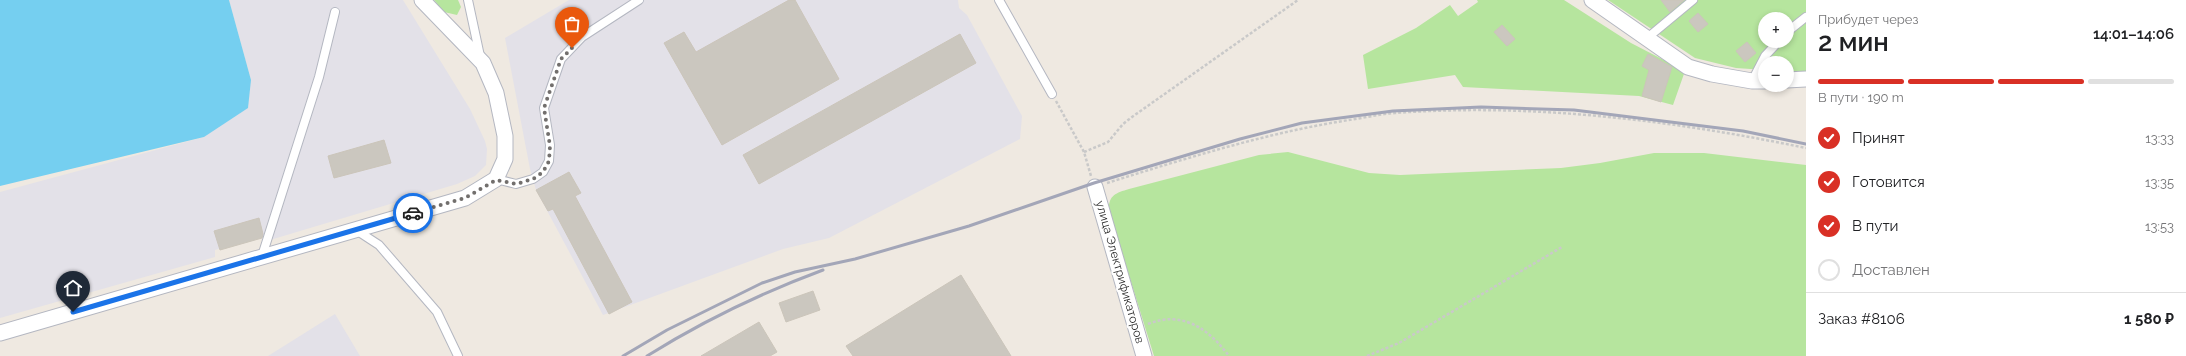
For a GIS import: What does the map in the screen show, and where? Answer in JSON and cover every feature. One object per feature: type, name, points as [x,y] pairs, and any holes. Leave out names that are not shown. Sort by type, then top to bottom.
[{"type":"street","points":[[0,333],[465,198],[496,180],[505,159],[505,136],[496,94],[482,63],[422,0]]},
{"type":"street","points":[[1592,0],[1688,67],[1712,74],[1758,81]]},
{"type":"street","points":[[1794,80],[1806,80]]},
{"type":"street","name":"улица Электрификаторов","points":[[1095,187],[1144,356]]},
{"type":"lane","points":[[468,0],[482,63]]},
{"type":"lane","points":[[496,180],[516,184],[533,179],[543,172],[549,161],[550,146],[544,108],[561,59],[582,37],[639,0]]},
{"type":"lane","points":[[999,0],[1052,94]]},
{"type":"lane","points":[[1646,39],[1693,0]]},
{"type":"lane","points":[[262,256],[319,77],[336,12]]},
{"type":"lane","points":[[1794,26],[1806,17]]},
{"type":"lane","points":[[1765,56],[1772,48]]},
{"type":"lane","points":[[355,229],[379,245],[436,312],[458,356]]},
{"type":"path","points":[[1084,152],[1108,142],[1123,124],[1132,117],[1298,0]]},
{"type":"path","points":[[1052,94],[1084,152],[1090,173]]},
{"type":"path","points":[[1095,187],[1241,142],[1304,127],[1393,113],[1483,110],[1576,114],[1744,135],[1806,148]]},
{"type":"path","points":[[1367,356],[1399,343],[1562,247]]},
{"type":"path","points":[[1136,328],[1160,319],[1181,319],[1203,329],[1220,343],[1229,356]]},
{"type":"shaded area","points":[[229,0],[403,0],[470,109],[485,141],[487,149],[486,165],[475,176],[457,184],[270,240],[267,235],[215,250],[215,257],[0,318],[0,192],[204,137],[251,80]]},
{"type":"shaded area","points":[[569,0],[958,0],[959,8],[967,15],[1022,116],[1020,139],[829,238],[783,249],[603,315],[536,190],[530,169],[505,38]]},
{"type":"shaded area","points":[[335,314],[360,356],[268,356]]},
{"type":"green space","points":[[434,0],[458,0],[461,7],[457,15],[444,12]]},
{"type":"green space","points":[[1477,0],[1564,0],[1631,43],[1685,71],[1673,105],[1639,96],[1463,87],[1455,75],[1368,89],[1363,55],[1416,28],[1450,5],[1458,16],[1478,2]]},
{"type":"green space","points":[[1608,0],[1806,0],[1806,74],[1794,73],[1794,56],[1758,56],[1758,70],[1736,68],[1695,58]]},
{"type":"green space","points":[[1288,152],[1369,173],[1400,175],[1561,168],[1600,163],[1654,153],[1704,153],[1806,165],[1806,356],[1154,356],[1109,211],[1111,199],[1116,194],[1129,189],[1259,155]]},
{"type":"water","points":[[0,0],[229,0],[251,80],[248,108],[204,137],[0,186]]},
{"type":"building","points":[[789,0],[795,0],[839,79],[722,145],[664,43],[684,32],[696,52]]},
{"type":"building","points":[[1661,0],[1684,0],[1670,12]]},
{"type":"building","points":[[1698,13],[1708,24],[1698,32],[1689,21]]},
{"type":"building","points":[[1502,25],[1515,39],[1507,46],[1494,32]]},
{"type":"building","points":[[960,34],[976,63],[759,184],[743,155]]},
{"type":"building","points":[[1747,42],[1756,53],[1745,62],[1736,51]]},
{"type":"building","points":[[1648,54],[1672,67],[1661,102],[1642,96],[1649,70],[1642,66]]},
{"type":"building","points":[[384,140],[391,163],[334,178],[328,156]]},
{"type":"building","points":[[569,172],[581,193],[575,196],[632,302],[609,314],[553,209],[548,211],[536,190]]},
{"type":"building","points":[[259,218],[263,234],[262,238],[220,250],[214,231]]},
{"type":"building","points":[[961,275],[1011,356],[853,356],[846,346]]},
{"type":"building","points":[[813,291],[820,310],[786,322],[779,303]]},
{"type":"building","points":[[759,322],[777,352],[770,356],[701,356]]},
{"type":"railway","points":[[623,356],[667,330],[762,283],[795,272],[855,259],[969,226],[1094,183],[1240,139],[1302,123],[1393,111],[1481,107],[1574,110],[1743,131],[1806,144]]},
{"type":"railway","points":[[647,356],[689,331],[733,308],[777,288],[823,270]]},
{"type":"way so far","points":[[413,213],[465,198],[496,180],[516,184],[533,179],[543,172],[549,161],[550,146],[544,108],[561,59],[572,48]]},
{"type":"route","points":[[73,312],[413,213]]}]
